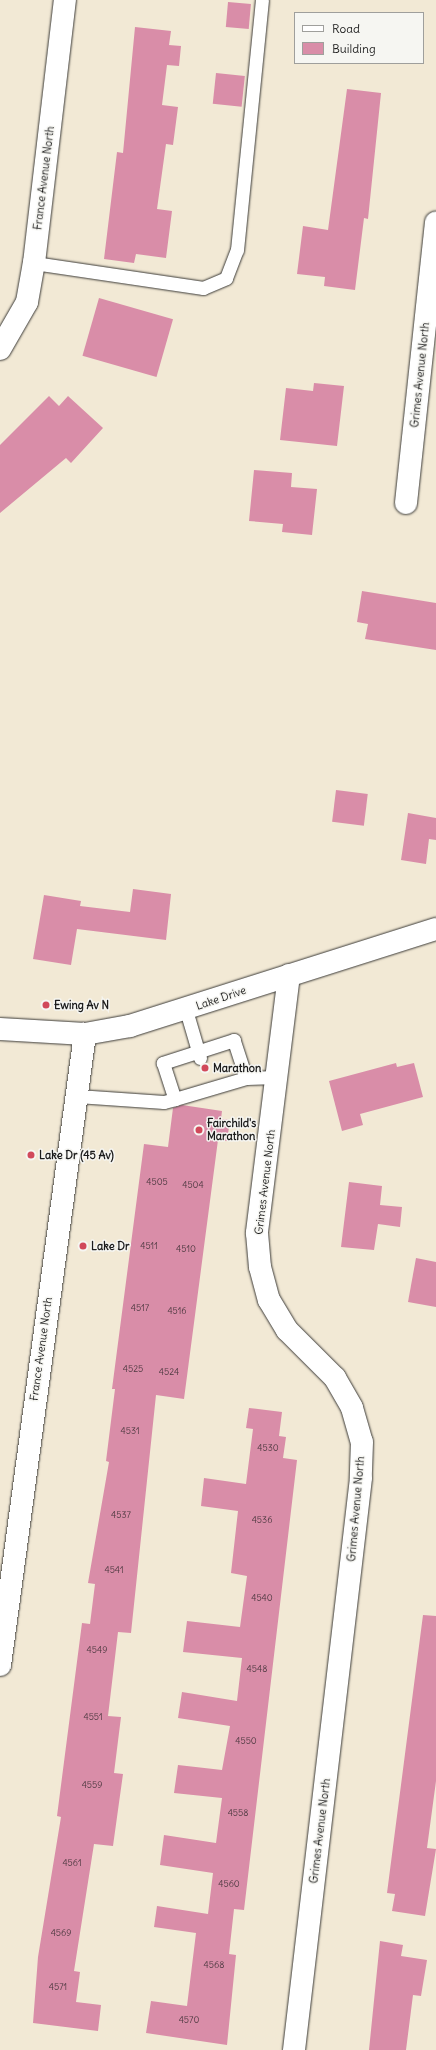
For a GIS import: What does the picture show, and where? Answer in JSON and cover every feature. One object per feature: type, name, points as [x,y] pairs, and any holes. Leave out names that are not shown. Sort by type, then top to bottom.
[{"type":"street","name":"France Avenue North","points":[[0,349],[27,302],[34,263],[65,0]]},
{"type":"street","name":"Grimes Avenue North","points":[[406,503],[436,223]]},
{"type":"street","name":"Lake Drive","points":[[0,1029],[85,1034],[186,1010],[436,928]]},
{"type":"street","name":"Grimes Avenue North","points":[[289,975],[257,1233],[260,1267],[269,1300],[287,1330],[335,1378],[352,1408],[362,1442],[361,1478],[294,2050]]},
{"type":"street","name":"France Avenue North","points":[[0,1665],[85,1034]]},
{"type":"lane","points":[[34,263],[203,288],[226,278],[237,250],[262,0]]},
{"type":"lane","points":[[186,1010],[199,1055]]},
{"type":"lane","points":[[175,1100],[164,1063],[199,1055],[234,1040],[246,1078]]},
{"type":"lane","points":[[77,1096],[164,1102],[175,1100],[208,1087],[246,1078],[277,1077]]},
{"type":"building","points":[[228,2],[251,4],[249,29],[226,27]]},
{"type":"building","points":[[135,27],[171,31],[169,45],[181,46],[179,66],[167,65],[162,105],[178,107],[173,145],[166,144],[157,209],[172,211],[166,258],[136,254],[134,263],[104,259],[117,152],[123,153]]},
{"type":"building","points":[[216,73],[245,76],[242,107],[213,104]]},
{"type":"building","points":[[347,89],[381,93],[368,219],[364,218],[355,290],[324,286],[325,277],[297,274],[303,226],[328,230]]},
{"type":"building","points":[[99,298],[173,319],[156,377],[82,356]]},
{"type":"building","points":[[314,383],[344,386],[337,446],[280,440],[286,388],[313,391]]},
{"type":"building","points":[[49,396],[59,406],[68,396],[103,428],[71,463],[66,458],[0,513],[0,445]]},
{"type":"building","points":[[254,470],[292,473],[291,487],[317,489],[312,535],[282,532],[283,524],[249,521]]},
{"type":"building","points":[[362,591],[436,603],[436,650],[365,639],[368,624],[357,622]]},
{"type":"building","points":[[336,790],[368,794],[364,826],[332,822]]},
{"type":"building","points":[[408,813],[436,818],[436,840],[429,839],[426,864],[401,860]]},
{"type":"building","points":[[133,889],[171,894],[166,940],[77,929],[71,965],[33,959],[44,895],[81,901],[80,906],[130,912]]},
{"type":"building","points":[[396,1063],[397,1067],[414,1063],[423,1097],[360,1114],[363,1125],[342,1131],[329,1081]]},
{"type":"building","points":[[182,1105],[222,1111],[221,1119],[230,1120],[227,1141],[218,1140],[184,1399],[156,1395],[131,1633],[118,1632],[108,1716],[121,1717],[114,1773],[123,1774],[113,1846],[94,1844],[74,1971],[80,1972],[76,2002],[101,2005],[98,2031],[33,2023],[38,1957],[61,1817],[57,1816],[82,1623],[90,1624],[95,1584],[88,1583],[109,1462],[106,1461],[115,1389],[112,1389],[144,1144],[168,1147],[173,1108]]},
{"type":"building","points":[[349,1182],[382,1186],[380,1205],[402,1207],[400,1227],[378,1224],[374,1250],[341,1247]]},
{"type":"building","points":[[416,1258],[436,1262],[436,1307],[408,1302]]},
{"type":"building","points":[[249,1408],[282,1412],[279,1436],[286,1437],[283,1458],[297,1460],[244,1910],[234,1909],[229,1954],[236,1955],[227,2045],[146,2033],[151,2001],[187,2006],[196,1933],[154,1927],[157,1906],[208,1914],[213,1873],[160,1865],[164,1835],[216,1843],[222,1798],[174,1793],[178,1765],[222,1770],[230,1726],[178,1718],[182,1692],[237,1701],[242,1658],[183,1652],[187,1621],[240,1627],[247,1576],[231,1573],[238,1511],[201,1506],[204,1478],[246,1484],[253,1429],[246,1428]]},
{"type":"building","points":[[423,1615],[436,1616],[436,1781],[427,1848],[436,1849],[425,1916],[392,1911],[395,1894],[387,1893]]},
{"type":"building","points":[[380,1941],[403,1945],[401,1956],[427,1960],[421,1996],[413,1995],[406,2050],[369,2050]]},
{"type":"place","name":"Ewing Av N","points":[[46,1005]]},
{"type":"place","name":"Marathon","points":[[205,1068]]},
{"type":"place","name":"Fairchild's Marathon","points":[[199,1130]]},
{"type":"place","name":"Lake Dr (45 Av)","points":[[31,1155]]},
{"type":"place","name":"Lake Dr","points":[[83,1246]]}]
